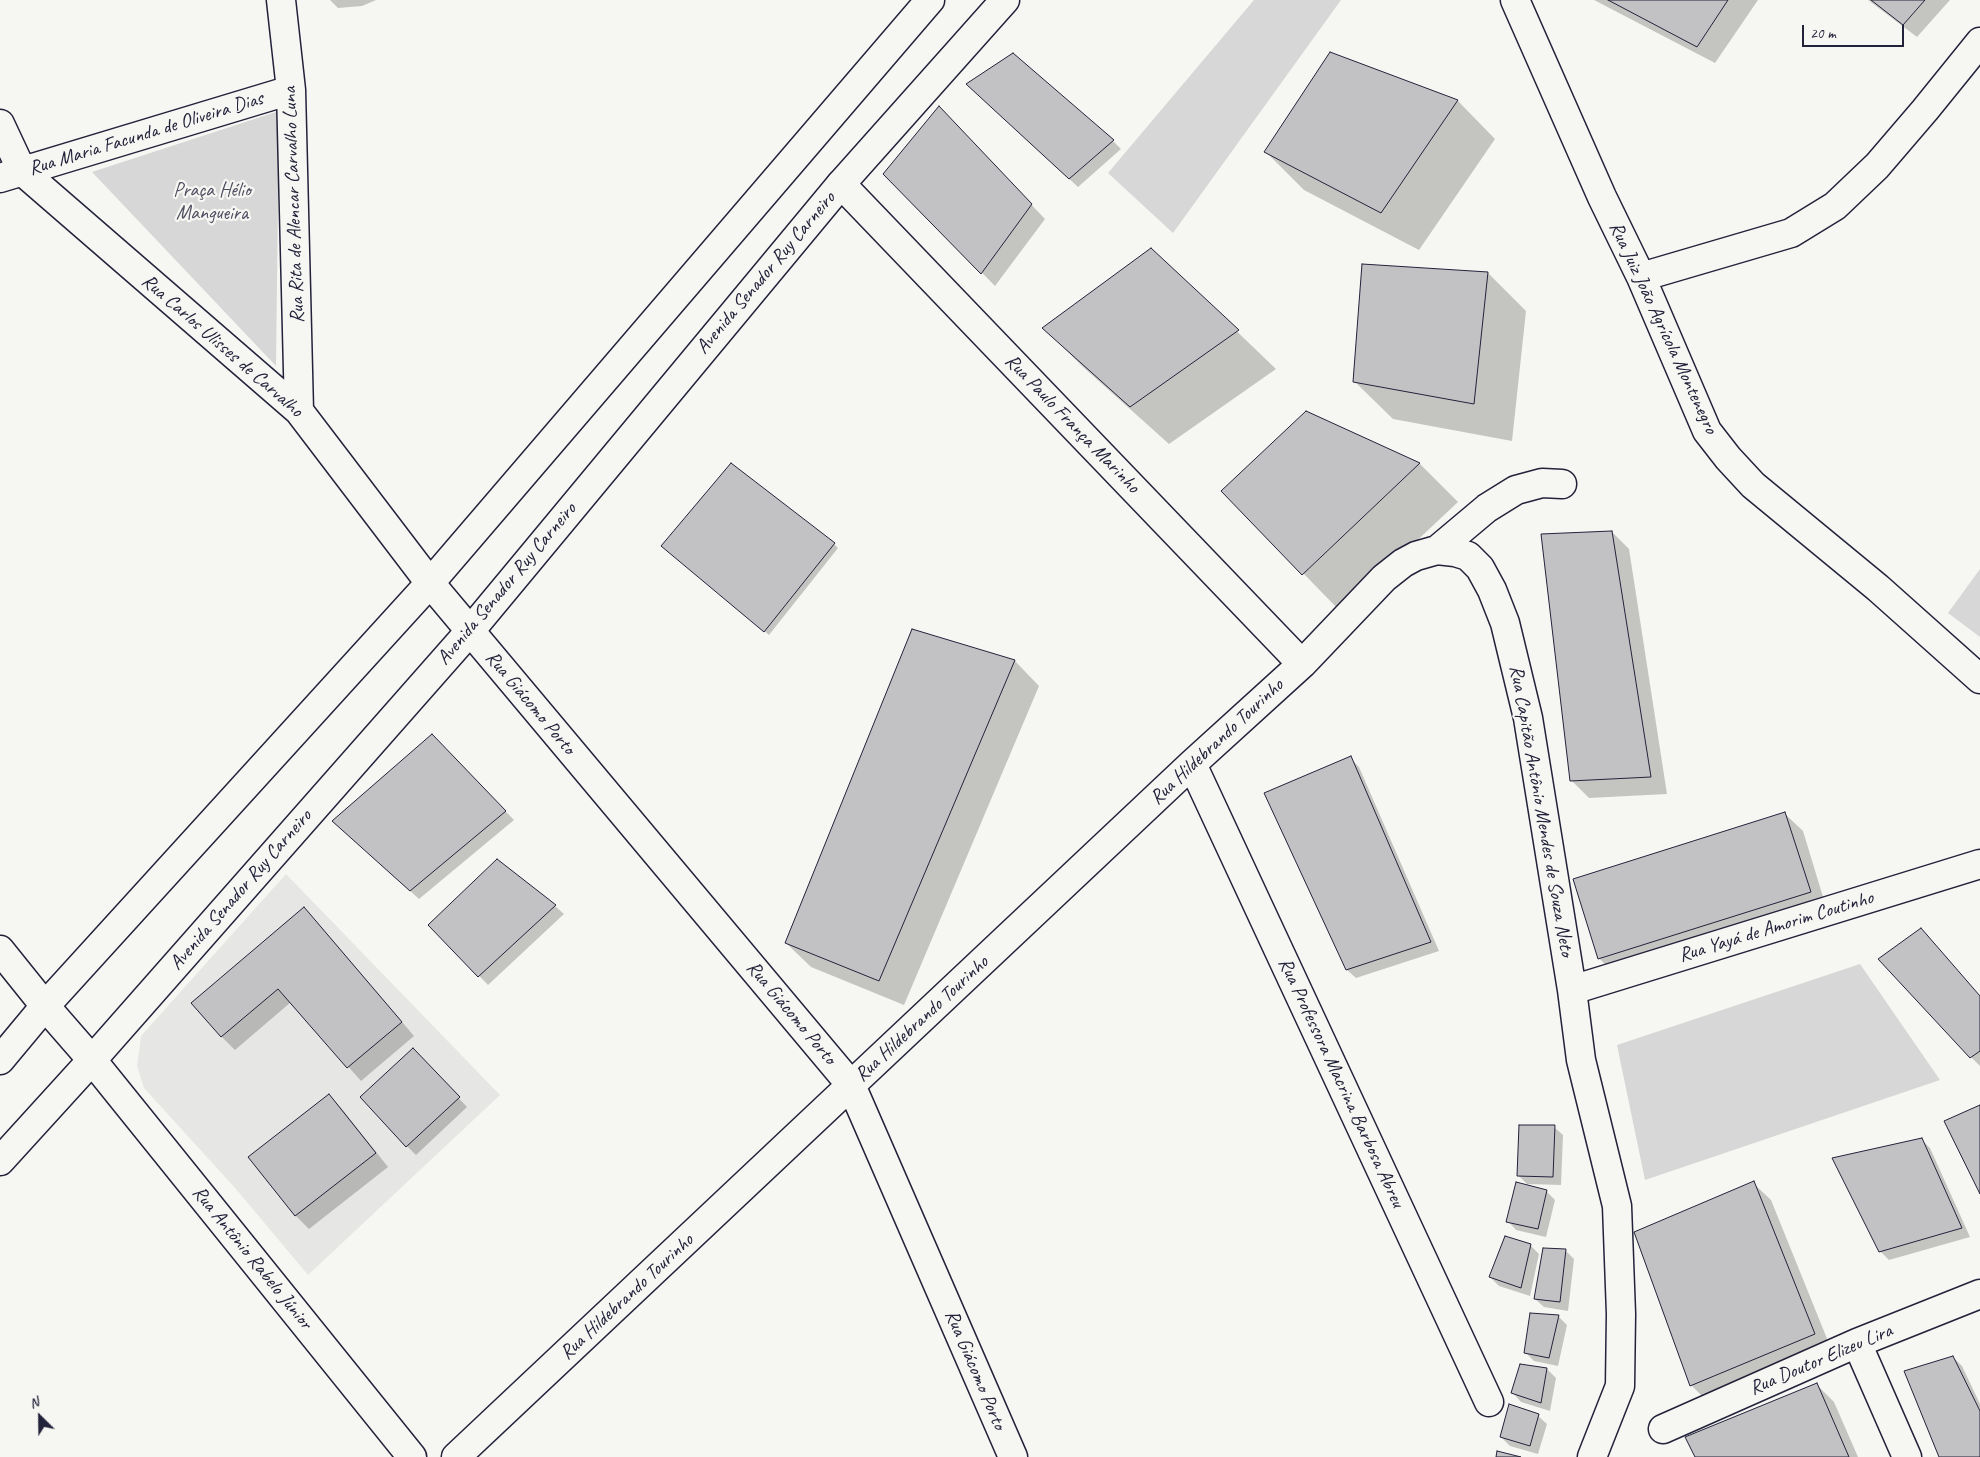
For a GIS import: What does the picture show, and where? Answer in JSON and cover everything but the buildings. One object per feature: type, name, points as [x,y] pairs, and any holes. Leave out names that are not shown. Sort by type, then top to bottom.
[{"type":"street","name":"Rua Rita de Alencar Carvalho Luna","points":[[281,0],[291,90],[299,411]]},
{"type":"street","points":[[0,1060],[45,1006],[430,582],[930,0]]},
{"type":"street","name":"Avenida Senador Ruy Carneiro","points":[[0,1161],[92,1060],[470,631],[841,184],[1005,0]]},
{"type":"street","name":"Rua Juiz João Agrícola Montenegro","points":[[1515,0],[1602,197],[1641,277],[1707,431],[1728,458],[1753,485],[1878,588],[1980,679]]},
{"type":"street","points":[[1641,277],[1791,233],[1835,206],[1876,166],[1925,110],[1980,42]]},
{"type":"street","name":"Rua Maria Facunda de Oliveira Dias","points":[[11,175],[291,90]]},
{"type":"street","name":"Rua Carlos Ulisses de Carvalho","points":[[0,124],[11,175],[299,411],[430,582],[470,631]]},
{"type":"street","name":"Rua Paulo França Marinho","points":[[841,184],[1302,664]]},
{"type":"street","points":[[1437,550],[1487,508],[1516,490],[1542,483],[1562,484]]},
{"type":"street","name":"Rua Capitão Antônio Mendes de Souza Neto","points":[[1384,578],[1402,563],[1416,556],[1437,550],[1468,556],[1480,568],[1492,590],[1505,623],[1528,718],[1572,990],[1581,1060],[1617,1206],[1621,1314],[1620,1386],[1592,1457]]},
{"type":"street","name":"Rua Hildebrando Tourinho","points":[[456,1457],[1192,764],[1302,664],[1384,578]]},
{"type":"street","name":"Rua Giácomo Porto","points":[[470,631],[851,1085],[1013,1457]]},
{"type":"street","name":"Rua Professora Macrina Barbosa Abreu","points":[[1192,764],[1489,1402]]},
{"type":"street","name":"Rua Yayá de Amorim Coutinho","points":[[1572,990],[1980,864]]},
{"type":"street","name":"Rua Antônio Rabelo Júnior","points":[[0,950],[92,1060],[412,1457]]},
{"type":"street","name":"Rua Doutor Elizeu Lira","points":[[1664,1430],[1858,1343],[1980,1294]]},
{"type":"street","points":[[1858,1343],[1907,1457]]},
{"type":"shaded area","points":[[286,874],[500,1095],[308,1275],[236,1189],[144,1088],[137,1066],[141,1036]]},
{"type":"green space","points":[[1254,0],[1341,0],[1173,233],[1108,173]]},
{"type":"green space","name":"Praça Hélio Mangueira","points":[[279,111],[276,366],[92,172]]},
{"type":"green space","points":[[1980,569],[1980,637],[1948,613]]},
{"type":"green space","points":[[1860,964],[1940,1080],[1645,1180],[1617,1045]]}]
